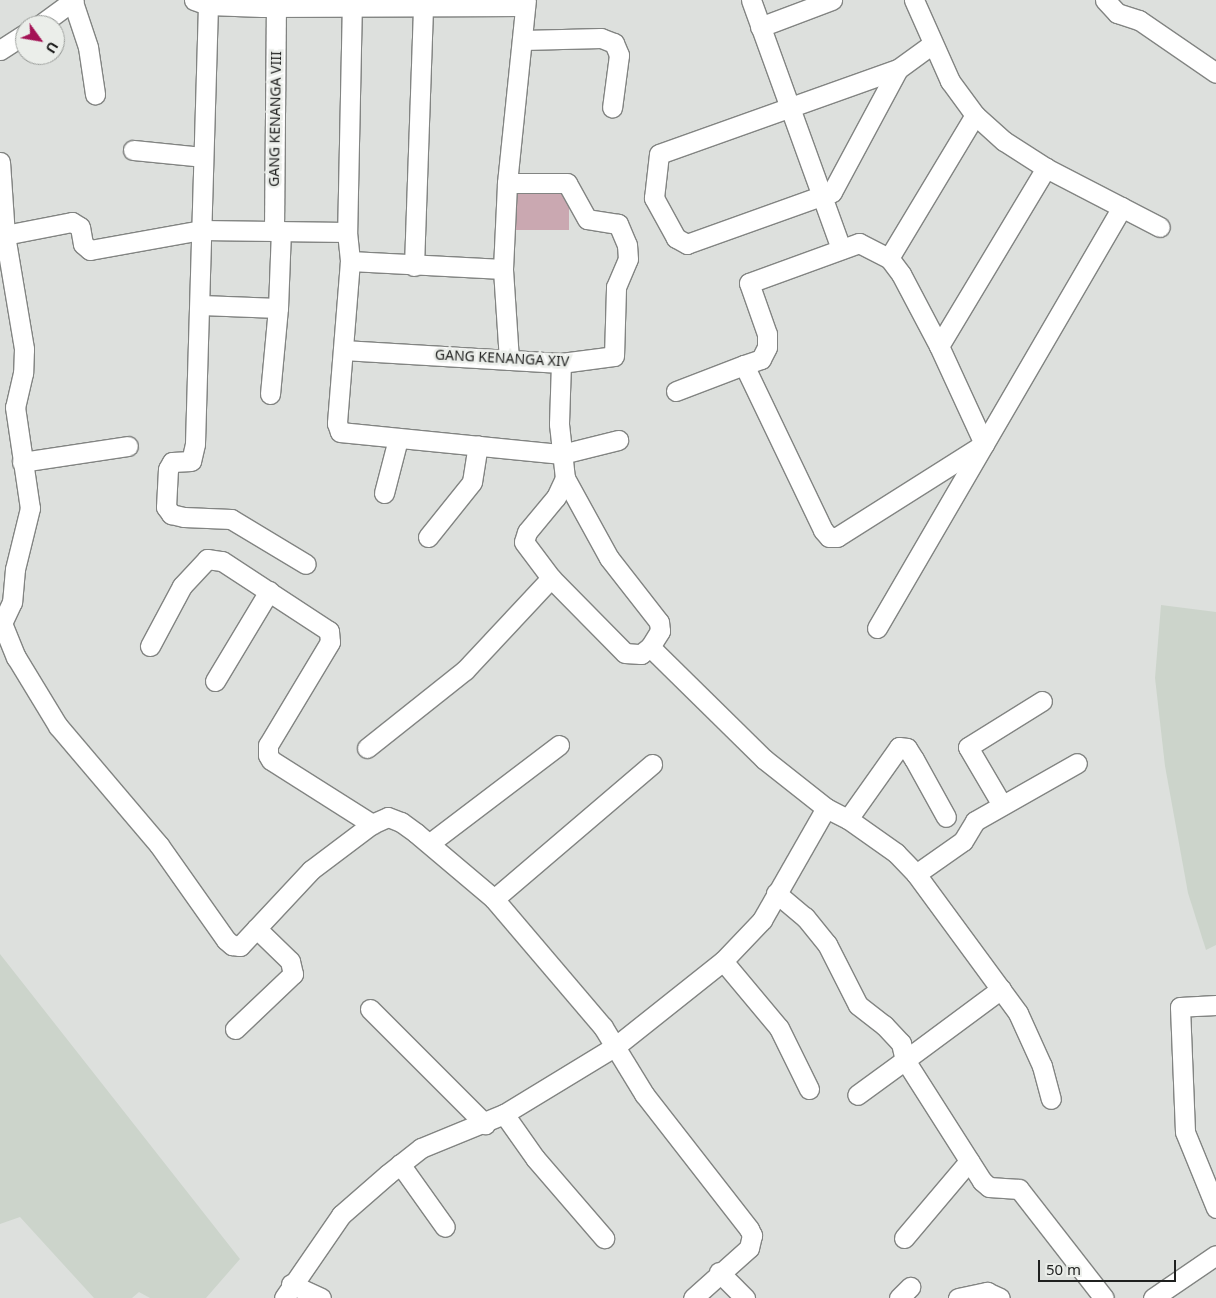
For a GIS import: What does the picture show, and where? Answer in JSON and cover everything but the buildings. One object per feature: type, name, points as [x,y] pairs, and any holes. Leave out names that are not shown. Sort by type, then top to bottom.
[{"type":"street","points":[[751,0],[841,249]]},
{"type":"street","points":[[760,27],[832,0]]},
{"type":"street","points":[[914,0],[932,45],[950,81],[975,115],[1004,141],[1046,168],[1160,227]]},
{"type":"street","points":[[1105,0],[1117,13],[1139,20],[1216,72]]},
{"type":"street","points":[[54,15],[74,1],[88,47],[96,94]]},
{"type":"street","points":[[306,564],[231,519],[184,517],[171,514],[166,507],[168,469],[172,462],[191,461],[194,454],[201,305],[203,157],[201,2],[270,5],[352,2],[423,8],[526,3],[507,183],[503,269],[509,360]]},
{"type":"street","points":[[352,2],[347,232],[350,261],[337,423],[340,432],[562,454],[618,440]]},
{"type":"street","name":"GANG KENANGA VIII","points":[[270,5],[278,308],[270,394]]},
{"type":"street","points":[[414,266],[423,8]]},
{"type":"street","points":[[523,40],[601,38],[614,43],[619,55],[612,108]]},
{"type":"street","points":[[0,50],[15,40]]},
{"type":"street","points":[[898,69],[832,192],[687,244],[676,238],[654,198],[659,154],[898,69],[932,45]]},
{"type":"street","points":[[889,258],[975,115]]},
{"type":"street","points":[[133,150],[203,157]]},
{"type":"street","points":[[0,162],[5,235],[24,349],[23,373],[15,407],[30,508],[15,569],[12,602],[1,623],[16,657],[58,726],[160,846],[226,940],[240,946],[311,870],[372,824],[388,817],[401,822],[430,844],[494,899],[616,1046],[644,1094],[752,1235],[749,1248],[719,1272],[693,1298]]},
{"type":"street","points":[[939,346],[1046,168]]},
{"type":"street","name":"GANG KENANGA XIV","points":[[343,350],[561,363],[614,356],[616,287],[628,259],[627,245],[618,224],[587,220],[567,183],[507,183]]},
{"type":"street","points":[[877,628],[1122,207]]},
{"type":"street","points":[[5,235],[72,222],[80,227],[83,244],[90,250],[202,230],[347,232]]},
{"type":"street","points":[[676,391],[762,359],[767,347],[767,334],[749,283],[858,243],[889,258],[939,346],[984,444]]},
{"type":"street","points":[[350,261],[414,266],[503,269]]},
{"type":"street","points":[[201,305],[278,308]]},
{"type":"street","points":[[561,363],[558,424],[565,478],[609,558],[659,622],[660,631],[650,647],[641,654],[625,653],[551,578],[524,542],[525,537],[556,497],[565,478]]},
{"type":"street","points":[[744,365],[823,530],[829,537],[837,537],[984,444]]},
{"type":"street","points":[[384,493],[398,439]]},
{"type":"street","points":[[428,537],[472,482],[478,445]]},
{"type":"street","points":[[22,462],[128,446]]},
{"type":"street","points":[[150,646],[182,586],[207,558],[222,561],[329,631],[332,636],[268,745],[268,754],[271,760],[372,824]]},
{"type":"street","points":[[367,748],[465,670],[551,578]]},
{"type":"street","points":[[215,681],[269,591]]},
{"type":"street","points":[[650,647],[725,724],[826,808],[848,819],[896,853],[916,874],[1001,989],[1028,1032],[1051,1099]]},
{"type":"street","points":[[1002,805],[968,747],[1042,701]]},
{"type":"street","points":[[430,844],[558,745]]},
{"type":"street","points":[[848,819],[899,748],[907,748],[946,817]]},
{"type":"street","points":[[916,874],[963,842],[975,821],[1077,763]]},
{"type":"street","points":[[494,899],[652,764]]},
{"type":"street","points":[[321,1298],[287,1291],[341,1215],[421,1148],[485,1124],[616,1046],[723,961],[754,932],[826,808]]},
{"type":"street","points":[[776,893],[805,917],[827,944],[858,1005],[896,1036],[901,1043],[905,1060],[969,1161],[989,1188],[1019,1189],[1104,1298]]},
{"type":"street","points":[[235,1029],[293,974],[290,961],[256,928]]},
{"type":"street","points":[[723,961],[779,1028],[809,1089]]},
{"type":"street","points":[[857,1095],[1001,989]]},
{"type":"street","points":[[1216,1005],[1180,1007],[1185,1132],[1216,1208]]},
{"type":"street","points":[[370,1009],[485,1124]]},
{"type":"street","points":[[504,1114],[535,1158],[604,1238]]},
{"type":"street","points":[[904,1238],[969,1161]]},
{"type":"street","points":[[400,1164],[445,1227]]},
{"type":"street","points":[[1153,1298],[1216,1255]]},
{"type":"street","points":[[719,1272],[745,1298]]},
{"type":"street","points":[[958,1298],[987,1292],[1000,1298]]},
{"type":"shaded area","points":[[511,189],[569,189],[569,230],[510,230]]},
{"type":"shaded area","points":[[1161,605],[1216,612],[1216,945],[1206,950],[1188,893],[1165,766],[1155,678]]},
{"type":"shaded area","points":[[0,954],[240,1259],[206,1298],[150,1298],[139,1292],[132,1298],[94,1298],[20,1217],[0,1224]]}]
